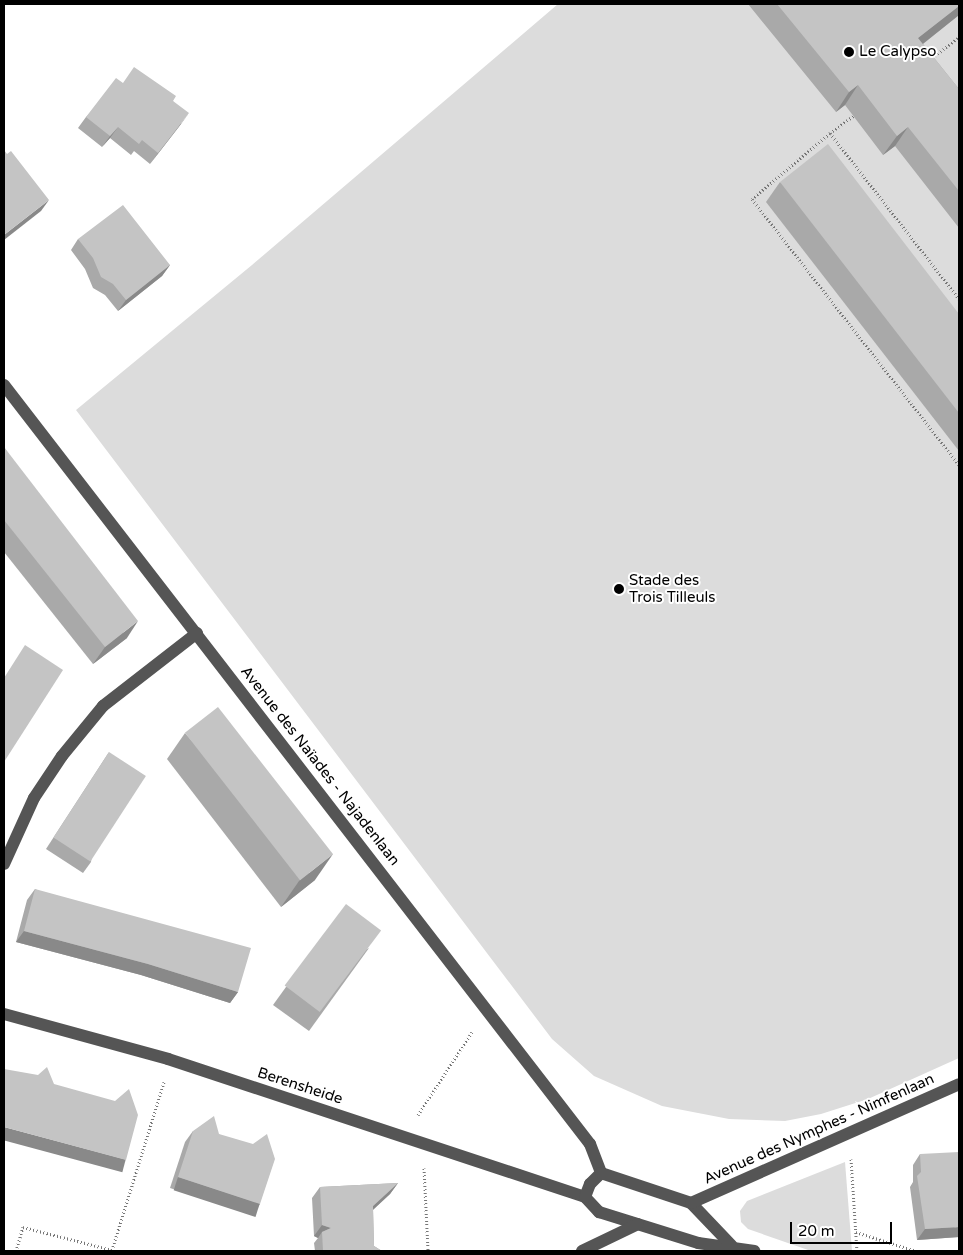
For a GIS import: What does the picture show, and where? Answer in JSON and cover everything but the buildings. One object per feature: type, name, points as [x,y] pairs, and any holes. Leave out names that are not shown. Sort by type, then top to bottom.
[{"type":"street","name":"Avenue des Naïades - Najadenlaan","points":[[4,385],[590,1144],[601,1173]]},
{"type":"street","points":[[4,864],[34,798],[62,756],[103,706],[197,633]]},
{"type":"street","name":"Berensheide","points":[[4,1014],[168,1059],[584,1197],[599,1212],[698,1243],[732,1246],[754,1251]]},
{"type":"street","name":"Avenue des Nymphes - Nimfenlaan","points":[[691,1203],[959,1084]]},
{"type":"street","points":[[584,1197],[590,1184],[601,1173],[691,1203],[732,1246]]},
{"type":"street","points":[[582,1251],[638,1224]]},
{"type":"path","points":[[929,60],[959,37]]},
{"type":"path","points":[[860,110],[752,199],[959,465]]},
{"type":"path","points":[[830,133],[959,299]]},
{"type":"path","points":[[418,1115],[476,1028]]},
{"type":"path","points":[[16,1251],[23,1226],[112,1250],[164,1082]]},
{"type":"path","points":[[850,1154],[857,1251]]},
{"type":"path","points":[[424,1163],[428,1251]]},
{"type":"path","points":[[856,1232],[916,1251]]},
{"type":"shaded area","name":"Stade des Trois Tilleuls","points":[[558,4],[959,4],[959,1058],[868,1099],[821,1114],[785,1121],[729,1119],[662,1106],[594,1076],[552,1039],[76,410],[252,265]]},
{"type":"shaded area","points":[[845,1162],[852,1251],[811,1251],[748,1229],[741,1222],[740,1211],[747,1201]]},
{"type":"place","name":"Le Calypso","points":[[849,52]]},
{"type":"place","name":"Stade des Trois Tilleuls","points":[[619,589]]}]
